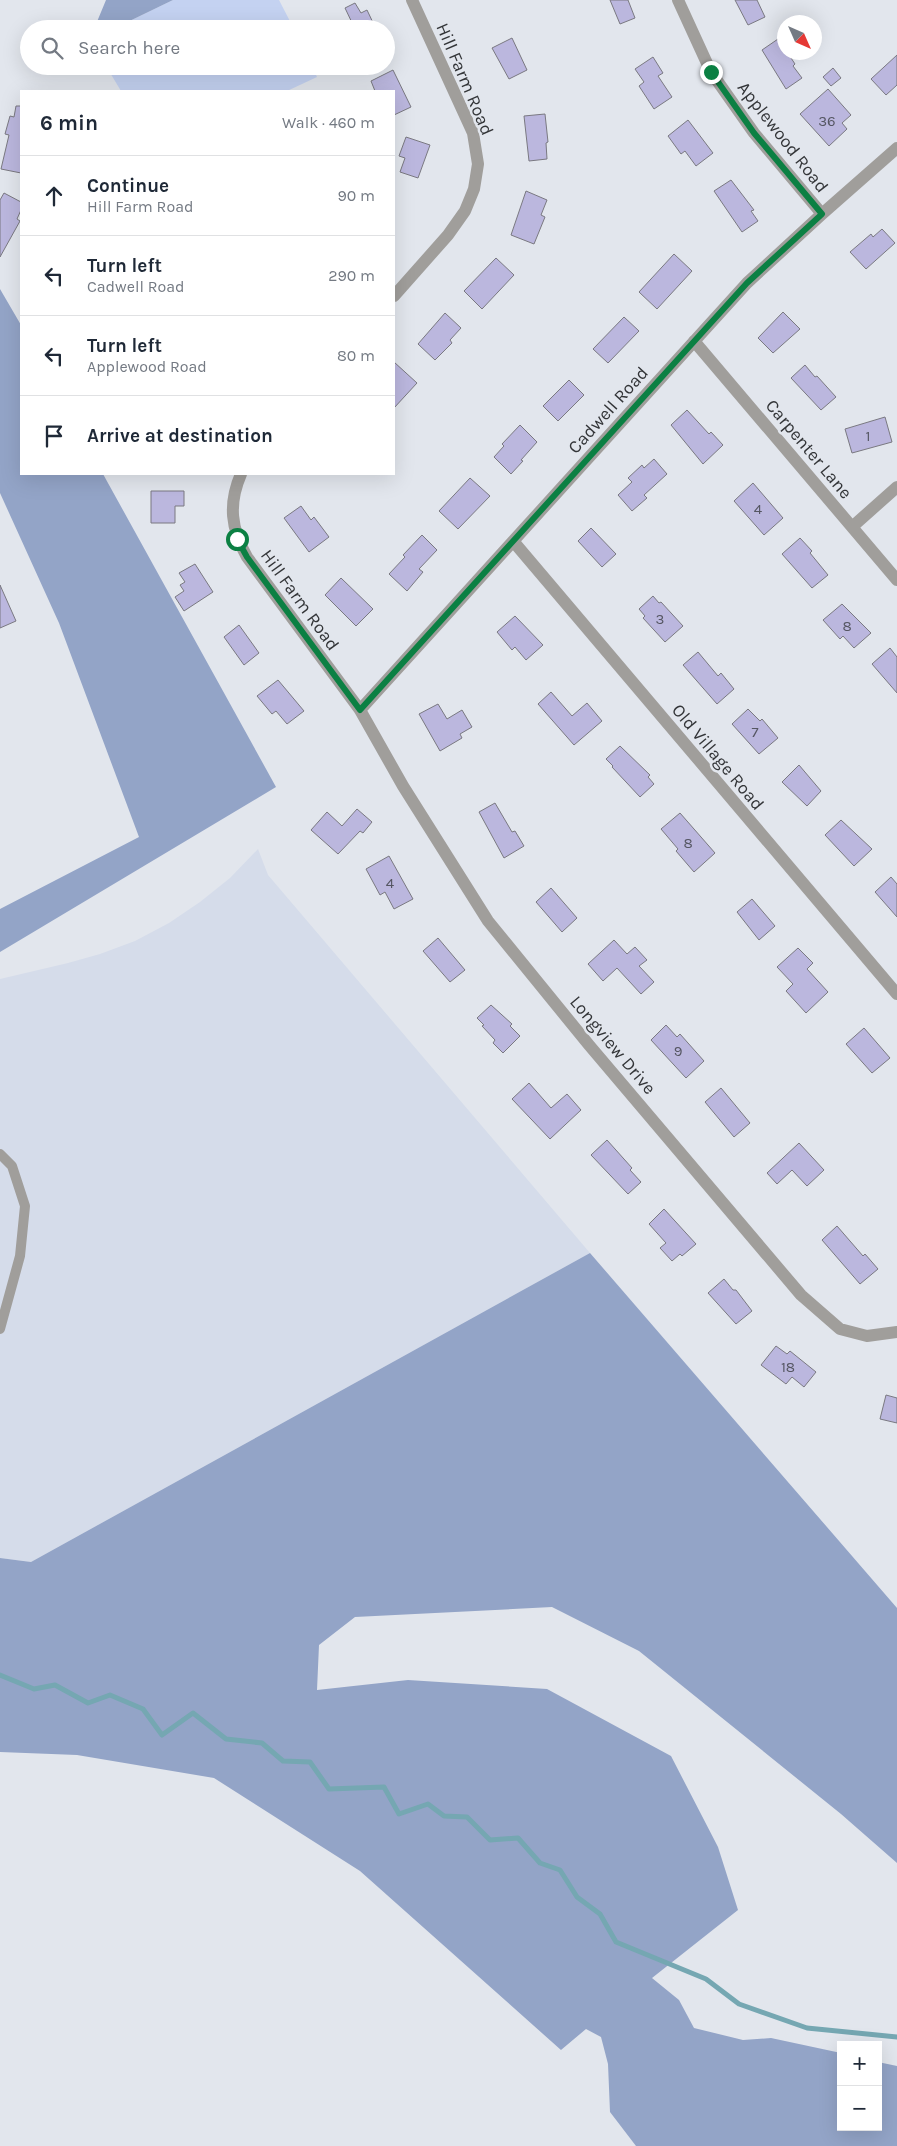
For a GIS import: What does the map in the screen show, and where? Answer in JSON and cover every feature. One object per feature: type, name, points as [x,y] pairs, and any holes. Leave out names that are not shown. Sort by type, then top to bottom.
[{"type":"street","name":"Hill Farm Road","points":[[395,295],[448,236],[465,210],[474,189],[478,164],[473,133],[412,0]]},
{"type":"street","name":"Applewood Road","points":[[678,0],[711,72],[754,133],[822,214]]},
{"type":"street","name":"Cadwell Road","points":[[360,710],[747,283],[897,148]]},
{"type":"street","name":"Carpenter Lane","points":[[694,341],[897,580]]},
{"type":"street","name":"Hill Farm Road","points":[[241,475],[236,486],[232,510],[237,539],[247,557],[360,710]]},
{"type":"street","points":[[852,527],[897,487]]},
{"type":"street","name":"Old Village Road","points":[[513,541],[897,994]]},
{"type":"street","name":"Longview Drive","points":[[360,710],[403,786],[488,921],[595,1052],[794,1288],[840,1329],[867,1336],[897,1332]]},
{"type":"lane","points":[[0,1154],[12,1166],[25,1206],[20,1256],[0,1329]]},
{"type":"shaded area","points":[[106,0],[173,0],[132,20],[98,20]]},
{"type":"shaded area","points":[[173,0],[279,0],[289,20],[132,20]]},
{"type":"shaded area","points":[[111,75],[316,75],[317,77],[289,90],[120,90]]},
{"type":"shaded area","points":[[0,289],[20,323],[20,475],[104,475],[276,787],[0,952],[0,909],[139,837],[59,623],[0,493]]},
{"type":"shaded area","points":[[258,849],[268,875],[590,1253],[31,1562],[0,1558],[0,979],[100,954],[135,941],[169,923],[200,902],[230,878]]},
{"type":"shaded area","points":[[590,1253],[897,1608],[897,1863],[841,1814],[639,1651],[552,1607],[355,1617],[319,1645],[317,1690],[408,1680],[547,1689],[671,1756],[718,1847],[738,1910],[652,1978],[679,2000],[694,2028],[743,2040],[771,2038],[837,2052],[837,2131],[882,2131],[882,2063],[897,2066],[897,2146],[636,2146],[610,2112],[608,2064],[601,2037],[586,2029],[561,2050],[360,1871],[214,1778],[77,1755],[0,1752],[0,1558],[31,1562]]},
{"type":"building","points":[[610,0],[628,0],[635,18],[620,24]]},
{"type":"building","points":[[735,0],[757,0],[765,17],[748,25]]},
{"type":"building","points":[[355,3],[361,13],[367,10],[372,20],[351,20],[345,8]]},
{"type":"building","points":[[512,38],[527,70],[509,79],[492,48]]},
{"type":"building","points":[[777,40],[777,60],[792,60],[795,64],[793,66],[802,78],[786,89],[762,50]]},
{"type":"building","points":[[897,55],[897,85],[886,95],[871,79]]},
{"type":"building","points":[[653,57],[663,73],[658,76],[672,97],[654,109],[639,86],[644,82],[635,69]]},
{"type":"building","points":[[833,68],[841,78],[831,86],[823,77]]},
{"type":"building","points":[[395,74],[411,107],[395,115],[395,90],[375,90],[371,81],[383,75]]},
{"type":"building","points":[[828,89],[851,115],[842,123],[847,129],[829,146],[800,114]]},
{"type":"building","points":[[16,106],[20,106],[20,173],[1,169],[9,135],[5,134],[10,116],[14,117]]},
{"type":"building","points":[[545,114],[548,142],[546,143],[547,159],[529,161],[524,116]]},
{"type":"building","points":[[688,120],[713,153],[696,166],[685,151],[681,154],[668,136]]},
{"type":"building","points":[[406,137],[430,145],[418,178],[400,172],[405,158],[399,156]]},
{"type":"building","points":[[731,180],[754,210],[751,211],[758,221],[742,232],[714,191]]},
{"type":"building","points":[[526,191],[547,200],[541,215],[545,217],[534,244],[511,235]]},
{"type":"building","points":[[4,193],[20,201],[20,212],[17,219],[20,221],[0,257],[0,200]]},
{"type":"building","points":[[882,229],[895,243],[866,269],[850,252],[871,234],[873,237]]},
{"type":"building","points":[[674,254],[692,271],[657,309],[639,292]]},
{"type":"building","points":[[496,258],[514,275],[482,309],[464,291]]},
{"type":"building","points":[[783,312],[800,329],[773,353],[758,338]]},
{"type":"building","points":[[445,313],[461,328],[450,340],[452,343],[435,360],[418,344]]},
{"type":"building","points":[[624,317],[639,331],[608,363],[593,349]]},
{"type":"building","points":[[395,363],[417,383],[395,407]]},
{"type":"building","points":[[805,365],[836,397],[821,410],[791,378]]},
{"type":"building","points":[[569,380],[584,395],[558,421],[543,406]]},
{"type":"building","points":[[687,410],[709,434],[711,432],[723,445],[703,464],[671,425]]},
{"type":"building","points":[[885,417],[892,442],[852,453],[845,429]]},
{"type":"building","points":[[520,425],[537,442],[511,474],[494,457],[504,446],[502,444]]},
{"type":"building","points":[[654,459],[667,474],[644,495],[647,498],[632,511],[618,495],[632,482],[628,478],[642,465],[644,468]]},
{"type":"building","points":[[470,478],[490,496],[458,529],[439,511]]},
{"type":"building","points":[[753,483],[783,518],[764,535],[734,501]]},
{"type":"building","points":[[151,491],[184,491],[184,506],[175,506],[175,523],[151,523]]},
{"type":"building","points":[[301,506],[311,520],[314,517],[329,537],[309,552],[284,518]]},
{"type":"building","points":[[591,528],[616,554],[602,567],[578,541]]},
{"type":"building","points":[[422,535],[437,550],[419,569],[423,572],[407,591],[389,574],[405,557],[403,555]]},
{"type":"building","points":[[800,538],[812,551],[810,553],[828,575],[812,588],[782,554]]},
{"type":"building","points":[[195,564],[213,592],[184,611],[175,597],[184,591],[180,585],[185,582],[179,573]]},
{"type":"building","points":[[341,578],[373,609],[356,626],[325,595]]},
{"type":"building","points":[[0,585],[16,621],[0,628]]},
{"type":"building","points":[[653,596],[683,626],[665,642],[643,618],[645,616],[639,609]]},
{"type":"building","points":[[842,604],[871,633],[854,648],[843,636],[840,639],[823,620]]},
{"type":"building","points":[[515,616],[543,645],[526,660],[515,647],[512,650],[497,632]]},
{"type":"building","points":[[239,625],[259,653],[244,665],[224,637]]},
{"type":"building","points":[[890,648],[897,657],[897,693],[872,664]]},
{"type":"building","points":[[698,652],[718,676],[721,673],[734,689],[717,704],[683,665]]},
{"type":"building","points":[[278,680],[304,711],[287,724],[276,711],[272,714],[257,696]]},
{"type":"building","points":[[551,692],[572,716],[587,703],[602,721],[574,745],[538,704]]},
{"type":"building","points":[[438,704],[447,719],[462,710],[472,727],[460,734],[462,738],[440,751],[419,714]]},
{"type":"building","points":[[748,709],[760,721],[762,719],[778,738],[759,754],[732,724]]},
{"type":"building","points":[[620,746],[650,775],[648,777],[654,784],[640,797],[606,759]]},
{"type":"building","points":[[799,765],[821,791],[807,806],[782,782]]},
{"type":"building","points":[[495,803],[512,832],[515,831],[524,846],[504,858],[479,812]]},
{"type":"building","points":[[357,809],[372,822],[363,833],[360,831],[338,854],[311,830],[327,812],[342,826]]},
{"type":"building","points":[[680,813],[715,853],[694,872],[661,829]]},
{"type":"building","points":[[841,820],[872,849],[854,866],[825,835]]},
{"type":"building","points":[[389,856],[413,899],[394,909],[385,892],[380,895],[366,869]]},
{"type":"building","points":[[891,877],[897,884],[897,917],[875,892]]},
{"type":"building","points":[[551,888],[577,918],[562,932],[536,902]]},
{"type":"building","points":[[752,899],[775,926],[759,940],[737,912]]},
{"type":"building","points":[[438,938],[465,970],[450,982],[423,951]]},
{"type":"building","points":[[614,940],[627,954],[635,947],[647,960],[639,966],[654,982],[641,994],[617,968],[603,981],[588,964]]},
{"type":"building","points":[[798,948],[813,963],[807,969],[828,992],[806,1013],[786,991],[793,984],[777,967]]},
{"type":"building","points":[[491,1005],[512,1024],[510,1026],[520,1036],[503,1053],[493,1043],[495,1040],[477,1018]]},
{"type":"building","points":[[666,1025],[677,1037],[680,1034],[704,1061],[686,1078],[651,1040]]},
{"type":"building","points":[[864,1028],[890,1058],[872,1073],[846,1044]]},
{"type":"building","points":[[529,1083],[551,1108],[567,1094],[581,1110],[550,1139],[512,1099]]},
{"type":"building","points":[[721,1088],[750,1123],[734,1137],[705,1102]]},
{"type":"building","points":[[607,1140],[632,1168],[630,1170],[641,1182],[628,1194],[591,1155]]},
{"type":"building","points":[[799,1143],[824,1170],[807,1186],[792,1170],[777,1184],[767,1173]]},
{"type":"building","points":[[664,1209],[696,1244],[682,1256],[680,1254],[672,1261],[660,1248],[666,1243],[649,1224]]},
{"type":"building","points":[[837,1226],[863,1256],[865,1254],[878,1269],[860,1284],[822,1240]]},
{"type":"building","points":[[724,1279],[733,1290],[736,1290],[752,1311],[736,1324],[708,1293]]},
{"type":"building","points":[[776,1346],[787,1354],[790,1351],[816,1372],[804,1387],[792,1377],[786,1384],[761,1365]]},
{"type":"building","points":[[886,1395],[897,1398],[897,1423],[880,1419]]},
{"type":"waterway","points":[[0,1675],[34,1689],[55,1685],[88,1703],[110,1695],[143,1709],[162,1735],[193,1713],[226,1739],[262,1743],[283,1761],[310,1762],[329,1789],[384,1787],[399,1814],[428,1804],[444,1816],[467,1817],[490,1840],[518,1838],[540,1863],[560,1870],[577,1897],[600,1914],[616,1942],[706,1979],[739,2004],[807,2028],[897,2037]]},
{"type":"route","points":[[237,539],[247,557],[360,710],[747,283],[822,214],[754,133],[711,72]]}]
